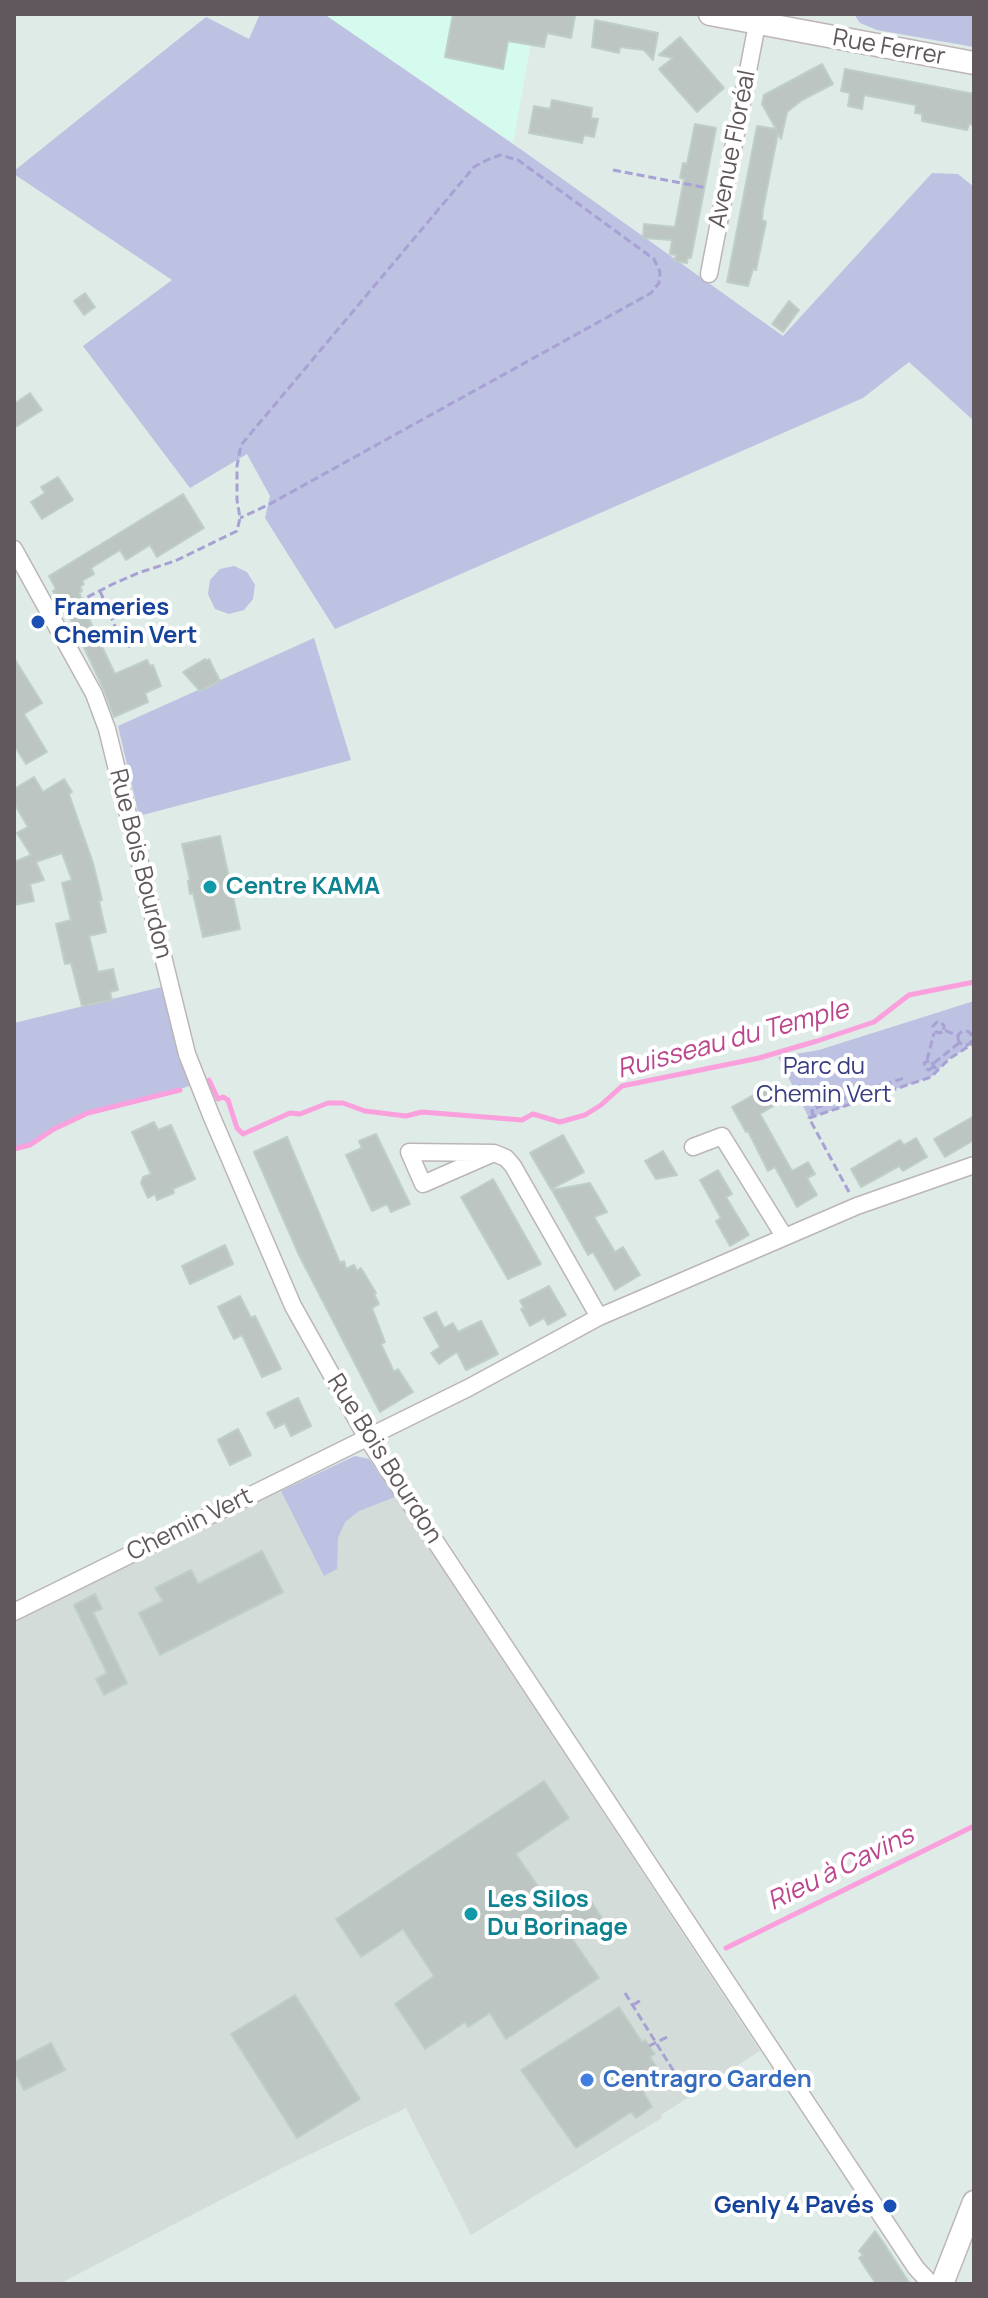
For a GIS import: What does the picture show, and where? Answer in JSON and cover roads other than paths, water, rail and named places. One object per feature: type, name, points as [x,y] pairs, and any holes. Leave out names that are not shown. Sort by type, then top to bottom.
[{"type":"main road","name":"Rue Ferrer","points":[[710,14],[765,21],[974,63]]},
{"type":"main road","points":[[942,2284],[974,2202]]},
{"type":"street","name":"Avenue Floréal","points":[[709,274],[765,21]]},
{"type":"street","name":"Rue Bois Bourdon","points":[[14,549],[94,694],[107,729],[187,1054],[293,1306],[367,1438],[916,2268],[931,2284]]},
{"type":"street","points":[[693,1147],[722,1136],[784,1236]]},
{"type":"street","points":[[494,1153],[506,1158],[513,1166],[599,1317]]},
{"type":"street","name":"Chemin Vert","points":[[14,1612],[468,1388],[599,1317],[857,1206],[974,1165]]},
{"type":"waterway","name":"Ruisseau du Temple","points":[[209,1080],[218,1099],[223,1097],[228,1100],[237,1128],[243,1134],[290,1113],[300,1114],[328,1103],[343,1103],[365,1111],[406,1116],[422,1112],[522,1120],[533,1114],[560,1122],[585,1115],[622,1086],[759,1058],[817,1041],[874,1022],[909,995],[974,982]]},
{"type":"waterway","name":"Ruisseau du Temple","points":[[14,1149],[30,1145],[54,1129],[88,1113],[180,1090]]},
{"type":"waterway","name":"Rieu à Cavins","points":[[726,1948],[974,1826]]},
{"type":"place","name":"Frameries Chemin Vert","points":[[38,622]]},
{"type":"place","name":"Centre KAMA","points":[[210,887]]},
{"type":"place","name":"Les Silos Du Borinage","points":[[471,1914]]},
{"type":"place","name":"Centragro Garden","points":[[587,2080]]},
{"type":"place","name":"Genly 4 Pavés","points":[[890,2206]]},
{"type":"park label","name":"Parc du Chemin Vert","points":[[824,1081]]}]
